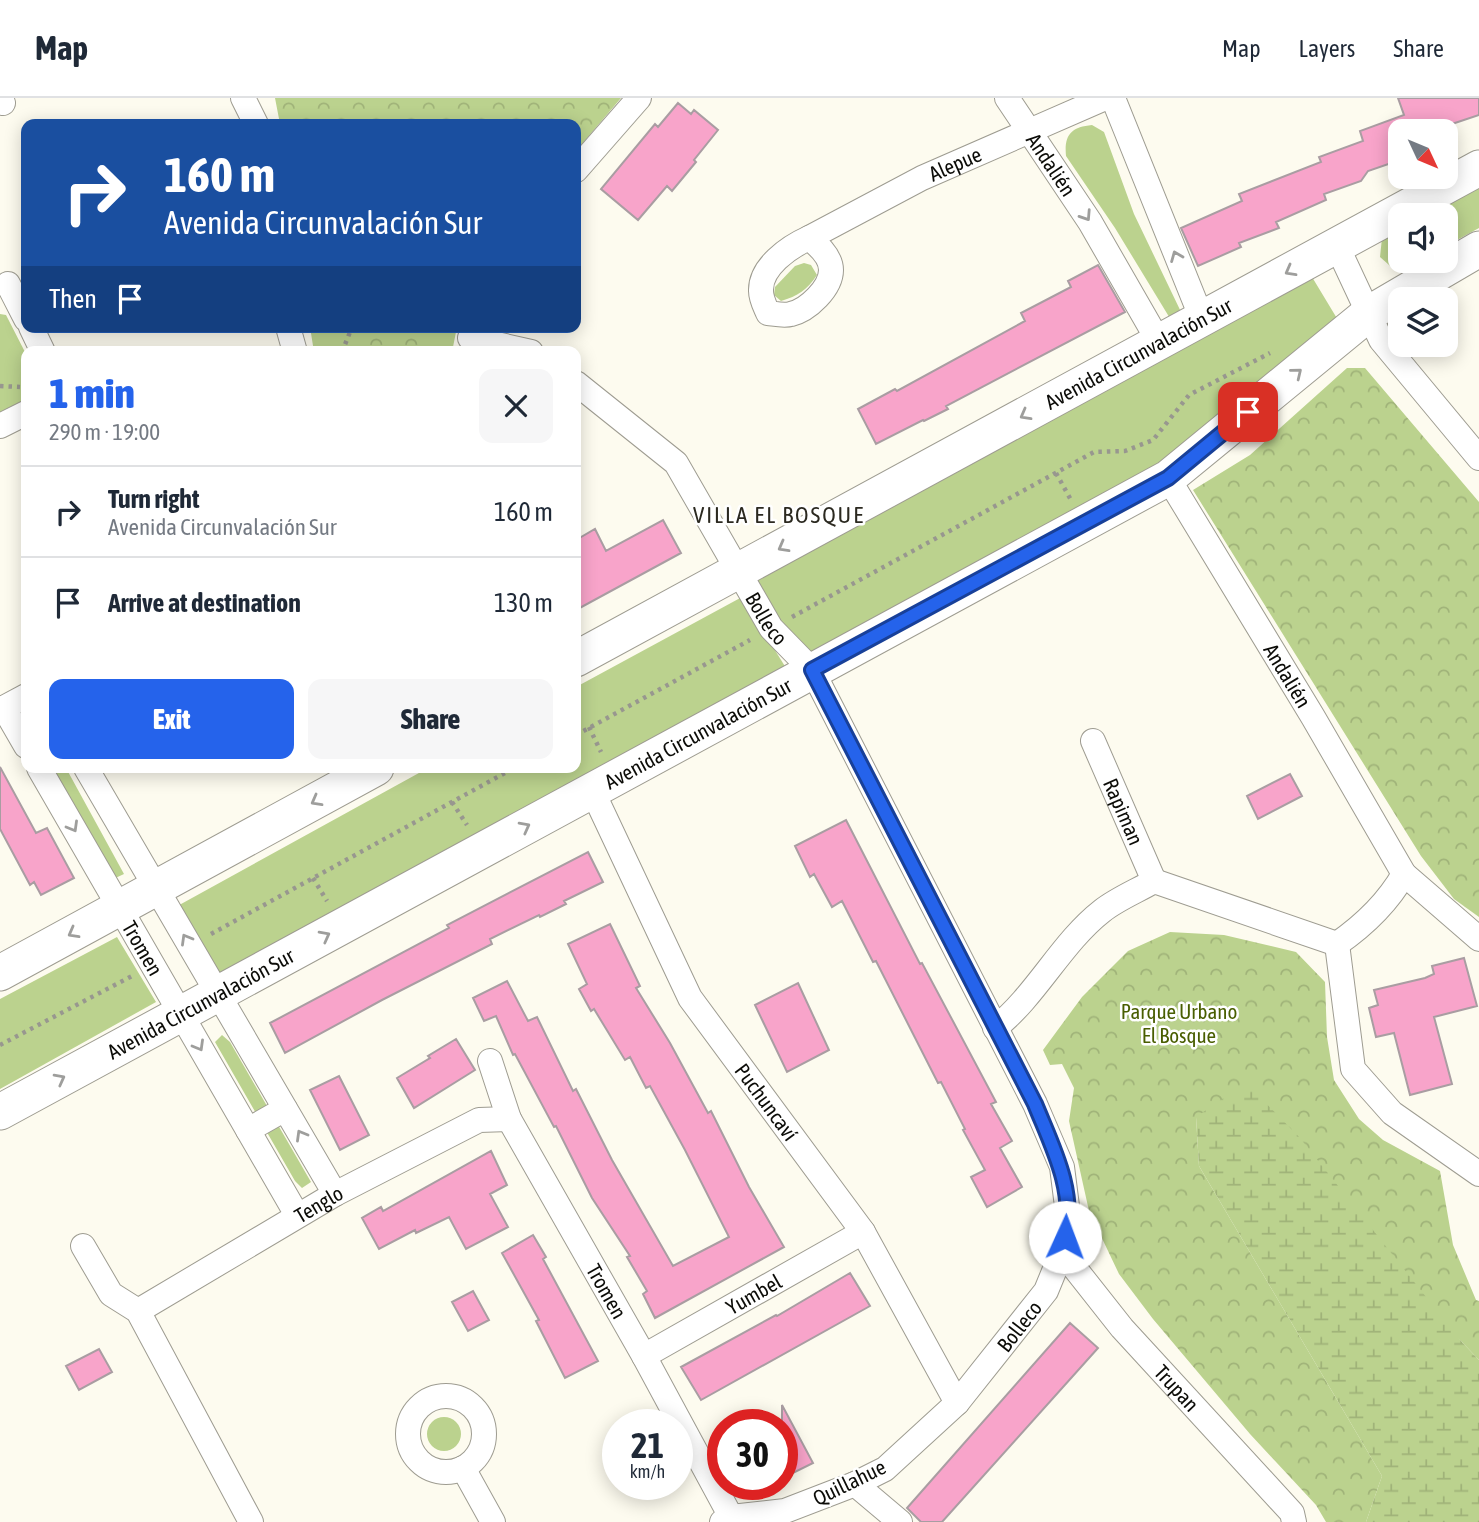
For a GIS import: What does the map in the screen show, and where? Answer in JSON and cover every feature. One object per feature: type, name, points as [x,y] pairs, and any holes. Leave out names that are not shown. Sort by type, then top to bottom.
[{"type":"main road","name":"Avenida Circunvalación Sur","points":[[581,656],[1479,168]]},
{"type":"main road","name":"Avenida Circunvalación Sur","points":[[0,1112],[1168,478],[1368,314],[1479,249]]},
{"type":"main road","points":[[0,973],[367,773]]},
{"type":"street","points":[[243,98],[254,119]]},
{"type":"street","points":[[581,164],[639,98]]},
{"type":"street","name":"Andalién","points":[[1007,98],[1090,222],[1159,342]]},
{"type":"street","name":"Alepue","points":[[809,238],[922,178],[1105,98]]},
{"type":"street","points":[[1113,98],[1202,319]]},
{"type":"street","points":[[1337,246],[1381,340],[1479,458]]},
{"type":"street","points":[[11,282],[21,307]]},
{"type":"street","points":[[470,339],[503,346]]},
{"type":"street","name":"Bolleco","points":[[581,387],[677,463],[771,628],[812,670],[1035,1104],[1062,1167],[1069,1222],[1062,1252],[1046,1291],[957,1403]]},
{"type":"street","points":[[0,426],[21,416]]},
{"type":"street","name":"Andalién","points":[[1168,478],[1313,717],[1404,874],[1479,939]]},
{"type":"street","points":[[10,704],[21,733]]},
{"type":"street","name":"Rapiman","points":[[1093,741],[1154,881]]},
{"type":"street","name":"Tromen","points":[[42,773],[297,1215]]},
{"type":"street","name":"Tromen","points":[[89,773],[335,1194]]},
{"type":"street","name":"Puchuncaví","points":[[592,790],[690,998],[863,1233],[957,1403]]},
{"type":"street","points":[[1337,944],[1354,932],[1394,892],[1404,874]]},
{"type":"street","points":[[995,1028],[1012,1015],[1058,956],[1102,912],[1154,881],[1337,944]]},
{"type":"street","points":[[1337,944],[1353,1069],[1392,1114],[1479,1174]]},
{"type":"street","name":"Tromen","points":[[490,1061],[509,1119],[644,1356],[727,1520]]},
{"type":"street","points":[[248,1130],[285,1109]]},
{"type":"street","name":"Tenglo","points":[[138,1311],[335,1194],[479,1120],[509,1119]]},
{"type":"street","name":"Yumbel","points":[[644,1356],[863,1233]]},
{"type":"street","points":[[83,1246],[111,1294],[138,1311],[251,1522]]},
{"type":"street","name":"Trupan","points":[[1062,1252],[1122,1328],[1292,1513],[1294,1522]]},
{"type":"street","name":"Quillahue","points":[[727,1520],[785,1511],[855,1484],[885,1469],[957,1403]]},
{"type":"street","points":[[463,1468],[493,1522]]},
{"type":"street","points":[[855,1484],[900,1522]]},
{"type":"path","points":[[581,732],[1094,452],[1125,452],[1153,440],[1189,395],[1271,353]]},
{"type":"path","points":[[0,386],[21,388]]},
{"type":"path","points":[[1056,473],[1076,510]]},
{"type":"path","points":[[190,945],[505,773]]},
{"type":"path","points":[[0,1045],[153,965]]},
{"type":"green space","points":[[275,98],[621,98],[581,145],[581,119],[279,119]]},
{"type":"green space","points":[[1092,125],[1104,132],[1134,214],[1182,314],[1171,320],[1115,228],[1066,156],[1066,143],[1070,133]]},
{"type":"green space","points":[[1479,186],[1479,228],[1458,239],[1458,203],[1447,203]]},
{"type":"green space","points":[[1388,235],[1388,264],[1380,257],[1382,238]]},
{"type":"green space","points":[[804,263],[811,265],[817,275],[802,292],[781,301],[774,295],[775,287],[795,266]]},
{"type":"green space","points":[[1312,277],[1341,325],[1163,463],[807,657],[777,625],[755,581]]},
{"type":"green space","points":[[0,314],[6,315],[22,346],[21,402],[0,413]]},
{"type":"green space","points":[[311,333],[456,333],[453,346],[313,346]]},
{"type":"green space","points":[[365,333],[433,333],[428,346],[363,346]]},
{"type":"green space","points":[[1347,368],[1365,368],[1479,502],[1479,917],[1454,899],[1421,856],[1193,490],[1250,455]]},
{"type":"green space","points":[[742,597],[786,668],[214,978],[172,909],[419,773],[581,773],[581,684]]},
{"type":"green space","points":[[52,773],[69,773],[124,874],[109,881]]},
{"type":"green space","name":"Parque Urbano El Bosque","points":[[1170,932],[1224,935],[1296,952],[1325,982],[1327,1037],[1334,1080],[1359,1119],[1383,1140],[1440,1171],[1453,1245],[1476,1300],[1479,1301],[1479,1360],[1461,1341],[1196,1117],[1199,1166],[1382,1476],[1366,1522],[1326,1522],[1316,1505],[1250,1434],[1153,1319],[1119,1274],[1089,1211],[1069,1121],[1074,1088],[1062,1064],[1050,1065],[1043,1050],[1082,997],[1128,951]]},
{"type":"green space","points":[[117,937],[156,1002],[0,1089],[0,999]]},
{"type":"green space","points":[[222,1035],[230,1042],[311,1182],[302,1188],[295,1181],[215,1042]]},
{"type":"green space","points":[[1253,1090],[1300,1138],[1479,1360],[1479,1522],[1366,1522],[1382,1476],[1199,1166],[1196,1117],[1225,1097]]},
{"type":"green space","points":[[444,1417],[456,1422],[461,1434],[456,1446],[444,1451],[432,1446],[427,1434],[432,1422]]},
{"type":"building","points":[[1398,98],[1479,98],[1479,115],[1458,122],[1458,119],[1393,119],[1404,115]]},
{"type":"building","points":[[678,103],[691,114],[694,110],[718,130],[672,191],[667,186],[638,220],[601,189],[655,124],[658,127]]},
{"type":"building","points":[[1388,121],[1388,164],[1368,171],[1361,181],[1324,194],[1326,200],[1276,222],[1279,228],[1239,243],[1241,247],[1198,266],[1181,228],[1242,201],[1239,194],[1321,162],[1319,157],[1363,141],[1360,131]]},
{"type":"building","points":[[1098,265],[1125,312],[946,406],[948,409],[876,444],[858,409],[895,389],[897,391],[1025,321],[1021,313],[1071,287],[1068,281]]},
{"type":"building","points":[[663,520],[681,553],[581,607],[581,537],[595,529],[606,551]]},
{"type":"building","points":[[0,767],[36,833],[47,828],[74,878],[41,895],[34,882],[30,885],[0,829]]},
{"type":"building","points":[[1290,774],[1302,796],[1258,819],[1247,796]]},
{"type":"building","points":[[846,820],[920,964],[922,963],[996,1102],[991,1104],[1012,1141],[1000,1148],[1022,1187],[987,1207],[971,1177],[985,1170],[941,1082],[938,1083],[842,901],[832,907],[814,874],[810,877],[795,846]]},
{"type":"building","points":[[588,852],[603,882],[564,901],[566,904],[490,939],[492,944],[285,1053],[270,1023],[449,928],[447,925]]},
{"type":"building","points":[[610,924],[640,986],[636,988],[708,1113],[711,1111],[749,1187],[784,1247],[655,1318],[643,1294],[647,1291],[627,1257],[630,1256],[592,1198],[556,1126],[554,1127],[515,1054],[513,1055],[496,1016],[484,1021],[473,998],[507,981],[528,1021],[537,1017],[573,1091],[576,1089],[612,1160],[673,1266],[729,1237],[650,1086],[646,1088],[630,1057],[625,1060],[579,989],[587,984],[568,944]]},
{"type":"building","points":[[1464,958],[1477,1006],[1434,1017],[1452,1084],[1410,1095],[1394,1033],[1376,1037],[1369,1008],[1378,1005],[1374,990],[1425,978],[1434,974],[1432,966]]},
{"type":"building","points":[[798,983],[829,1050],[787,1072],[755,1005]]},
{"type":"building","points":[[456,1039],[475,1070],[414,1108],[397,1078]]},
{"type":"building","points":[[339,1076],[369,1135],[340,1150],[310,1090]]},
{"type":"building","points":[[491,1151],[507,1185],[490,1194],[508,1227],[466,1249],[449,1217],[416,1233],[415,1230],[379,1249],[362,1218],[381,1207],[383,1211]]},
{"type":"building","points":[[533,1235],[546,1257],[543,1259],[598,1361],[565,1378],[536,1321],[539,1320],[502,1253]]},
{"type":"building","points":[[850,1273],[870,1306],[701,1400],[681,1367]]},
{"type":"building","points":[[473,1291],[489,1320],[468,1331],[452,1302]]},
{"type":"building","points":[[1070,1323],[1098,1348],[942,1522],[921,1522],[907,1508]]},
{"type":"building","points":[[99,1349],[112,1372],[79,1390],[66,1366]]},
{"type":"building","points":[[798,1435],[813,1463],[798,1470]]},
{"type":"district","name":"VILLA EL BOSQUE","points":[[779,515]]},
{"type":"route","points":[[1065,1237],[1069,1222],[1062,1167],[1035,1104],[812,670],[1168,478],[1248,412]]}]
